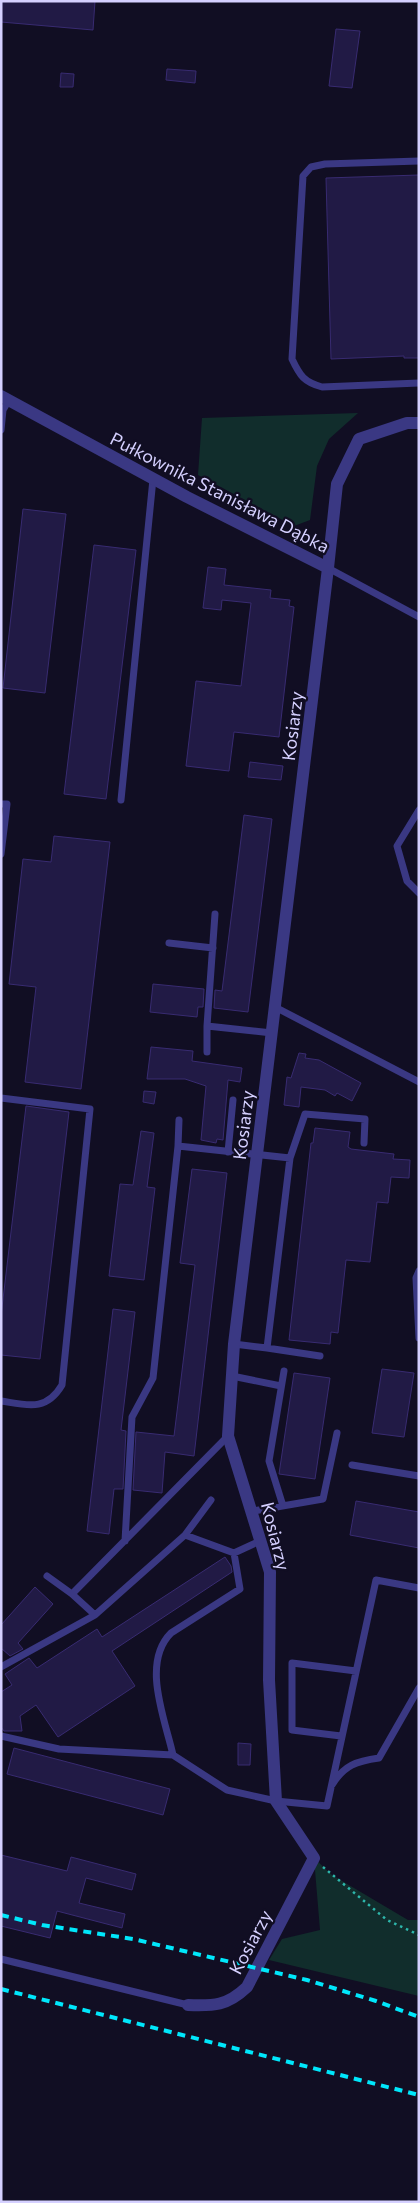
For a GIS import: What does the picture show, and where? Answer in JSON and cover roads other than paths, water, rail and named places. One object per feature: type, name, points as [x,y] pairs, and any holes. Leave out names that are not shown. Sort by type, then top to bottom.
[{"type":"street","name":"Pułkownika Stanisława Dąbka","points":[[5,398],[153,479],[328,568],[337,484],[359,439],[408,423],[419,423]]},
{"type":"street","name":"Kosiarzy","points":[[188,2005],[208,2006],[225,2003],[236,1998],[247,1987],[314,1858],[276,1802],[269,1680],[270,1572],[262,1540],[228,1436],[234,1344],[328,568]]},
{"type":"lane","points":[[419,161],[325,164],[311,167],[303,176],[292,360],[299,375],[311,384],[322,387],[419,383]]},
{"type":"lane","points":[[1,430],[5,398]]},
{"type":"lane","points":[[121,800],[153,479]]},
{"type":"lane","points":[[328,568],[419,617]]},
{"type":"lane","points":[[1,804],[7,804],[1,854]]},
{"type":"lane","points":[[419,810],[398,846],[407,881],[419,893]]},
{"type":"lane","points":[[207,1052],[207,1026],[216,914]]},
{"type":"lane","points":[[169,943],[213,948]]},
{"type":"lane","points":[[276,1006],[419,1082]]},
{"type":"lane","points":[[207,1026],[272,1033]]},
{"type":"lane","points":[[1,1098],[90,1109],[62,1385],[57,1393],[40,1404],[30,1405],[1,1401]]},
{"type":"lane","points":[[228,1152],[233,1100]]},
{"type":"lane","points":[[267,1348],[290,1158],[305,1114],[364,1118],[364,1143]]},
{"type":"lane","points":[[125,1540],[132,1417],[153,1378],[178,1146],[179,1120]]},
{"type":"lane","points":[[178,1146],[290,1158]]},
{"type":"lane","points":[[419,1272],[416,1278],[419,1338]]},
{"type":"lane","points":[[234,1344],[320,1356]]},
{"type":"lane","points":[[283,1506],[269,1461],[284,1371]]},
{"type":"lane","points":[[232,1376],[281,1386]]},
{"type":"lane","points":[[253,1511],[323,1499],[337,1433]]},
{"type":"lane","points":[[72,1594],[228,1436]]},
{"type":"lane","points":[[352,1466],[419,1476]]},
{"type":"lane","points":[[1,1667],[95,1615],[185,1535],[211,1500]]},
{"type":"lane","points":[[185,1535],[234,1553],[262,1540]]},
{"type":"lane","points":[[174,1755],[156,1679],[155,1666],[158,1653],[163,1641],[170,1633],[240,1589],[234,1553]]},
{"type":"lane","points":[[47,1576],[72,1594],[95,1615]]},
{"type":"lane","points":[[1,1736],[59,1749],[174,1755],[227,1790],[276,1802],[327,1806],[376,1580],[419,1588]]},
{"type":"lane","points":[[341,1736],[292,1730],[292,1663],[356,1671]]},
{"type":"lane","points":[[329,1790],[339,1774],[358,1761],[379,1758],[419,1688]]},
{"type":"lane","points":[[1,1960],[188,2005]]},
{"type":"railway","points":[[1,1915],[42,1925],[133,1939],[307,1980],[376,2001],[419,2017]]},
{"type":"railway","points":[[1,1989],[419,2095]]}]
